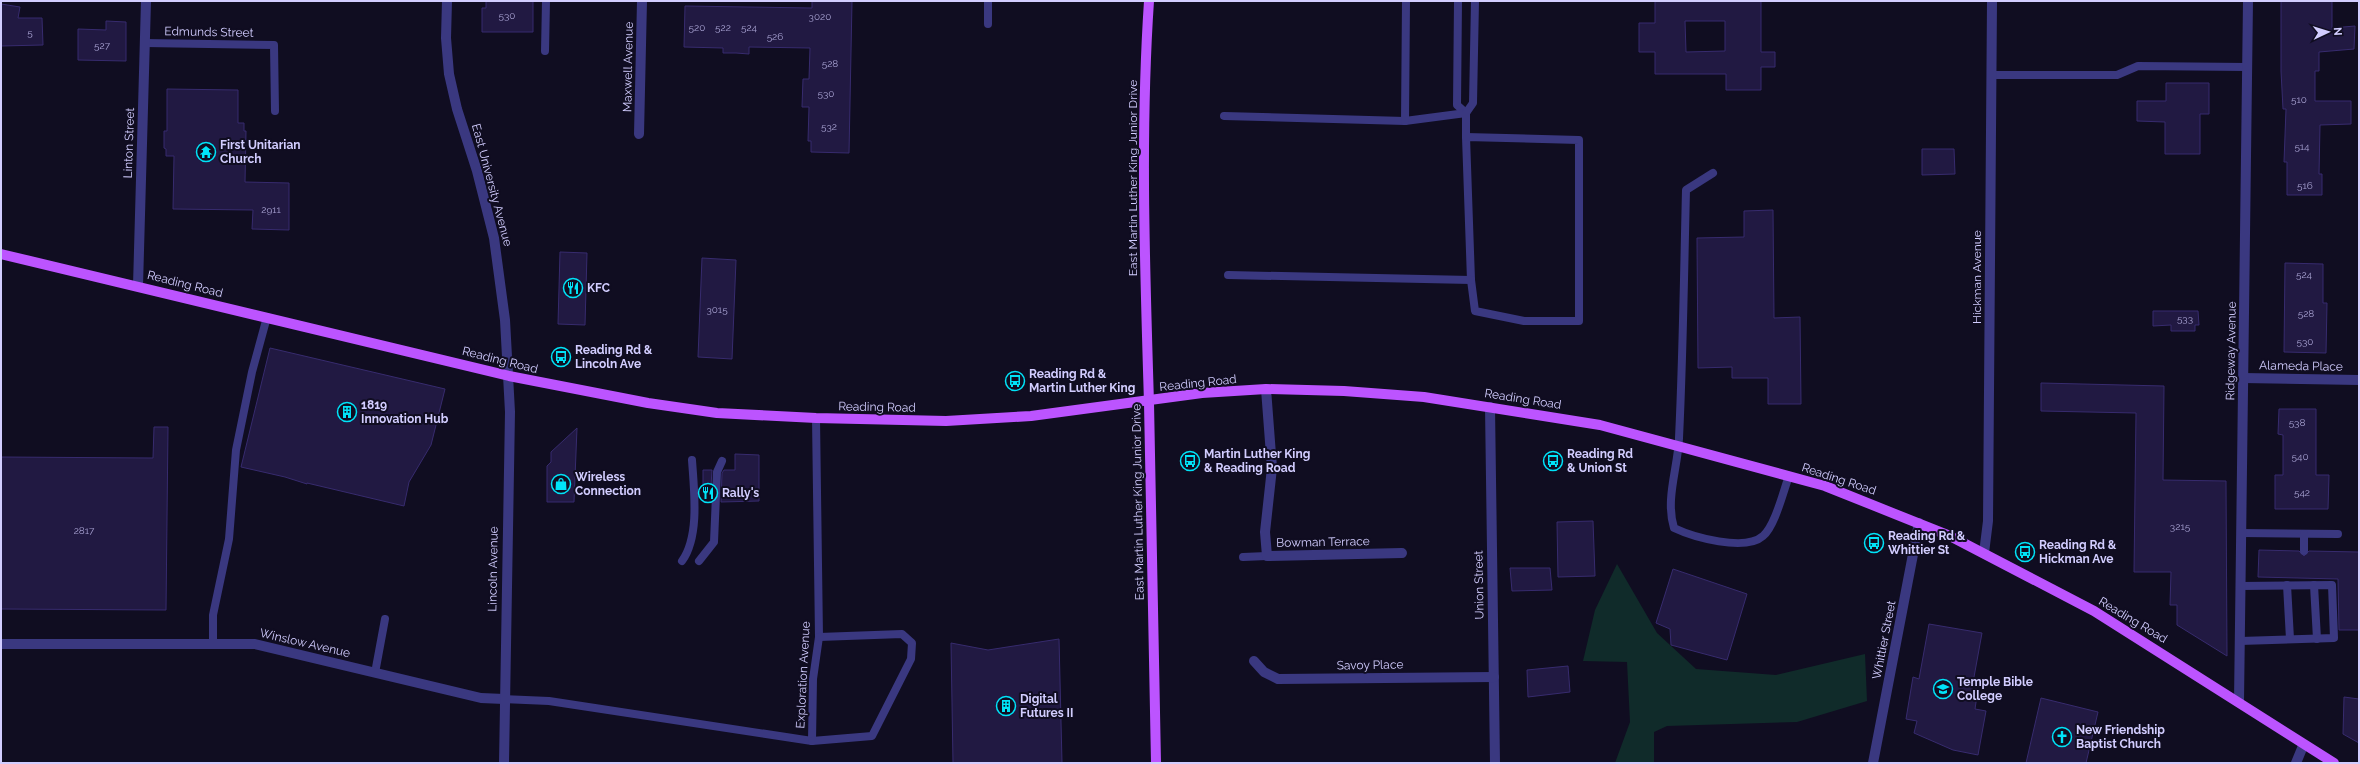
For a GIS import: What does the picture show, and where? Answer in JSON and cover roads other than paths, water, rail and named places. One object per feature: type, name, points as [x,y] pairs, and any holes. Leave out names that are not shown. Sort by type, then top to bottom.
[{"type":"main road","name":"East Martin Luther King Junior Drive","points":[[1149,1],[1147,39],[1146,343],[1149,402],[1156,763]]},
{"type":"main road","name":"Reading Road","points":[[1,254],[509,376],[648,403],[701,411],[816,418],[946,421],[1031,416],[1149,402],[1202,393],[1266,390],[1390,394],[1600,425],[1826,486],[1919,523],[1984,553],[2094,611],[2239,702],[2303,746],[2334,763]]},
{"type":"street","name":"Linton Street","points":[[138,286],[146,1]]},
{"type":"street","name":"East University Avenue","points":[[447,1],[446,38],[449,74],[457,109],[477,171],[495,245],[504,313],[509,376]]},
{"type":"street","name":"Maxwell Avenue","points":[[639,134],[642,1]]},
{"type":"street","name":"Hickman Avenue","points":[[1984,553],[1988,521],[1992,1]]},
{"type":"street","name":"Ridgeway Avenue","points":[[2239,702],[2248,1]]},
{"type":"street","name":"Lincoln Avenue","points":[[504,763],[510,412],[509,376]]},
{"type":"street","name":"Alameda Place","points":[[2244,378],[2359,380]]},
{"type":"street","name":"Bowman Terrace","points":[[1266,390],[1272,468],[1266,532],[1267,556],[1402,553]]},
{"type":"street","name":"Union Street","points":[[1490,408],[1495,763]]},
{"type":"street","name":"Whittier Street","points":[[1873,763],[1919,523]]},
{"type":"street","name":"Winslow Avenue","points":[[1,644],[255,644],[482,698],[504,699]]},
{"type":"street","name":"Savoy Place","points":[[1254,661],[1264,672],[1278,679],[1494,677]]},
{"type":"street","points":[[2296,763],[2303,746]]},
{"type":"lane","points":[[544,50],[546,1]]},
{"type":"lane","points":[[988,1],[988,24]]},
{"type":"lane","points":[[1405,121],[1406,1]]},
{"type":"lane","points":[[1458,1],[1458,106],[1466,113]]},
{"type":"lane","points":[[1466,137],[1579,140],[1579,321],[1524,321],[1475,311],[1471,280],[1466,137],[1466,113],[1473,103],[1475,1]]},
{"type":"lane","name":"Edmunds Street","points":[[145,43],[274,45],[275,110]]},
{"type":"lane","points":[[1992,75],[2118,75],[2138,66],[2247,67]]},
{"type":"lane","points":[[1224,116],[1405,121],[1466,113]]},
{"type":"lane","points":[[1713,173],[1686,190],[1679,447],[1669,513],[1674,528],[1685,533],[1721,542],[1752,542],[1764,536],[1773,521],[1789,476]]},
{"type":"lane","points":[[1228,275],[1471,280]]},
{"type":"lane","points":[[213,644],[213,615],[229,539],[236,450],[252,372],[267,318]]},
{"type":"lane","name":"Exploration Avenue","points":[[504,699],[549,700],[812,741],[814,679],[819,637],[816,418]]},
{"type":"lane","points":[[682,561],[689,551],[693,538],[692,460]]},
{"type":"lane","points":[[699,562],[714,542],[718,472],[722,461]]},
{"type":"lane","points":[[2242,533],[2338,534]]},
{"type":"lane","points":[[2304,534],[2304,551]]},
{"type":"lane","points":[[1243,557],[1267,556]]},
{"type":"lane","points":[[2240,641],[2334,638],[2332,585],[2314,585],[2304,582],[2287,586],[2241,586]]},
{"type":"lane","points":[[2314,585],[2317,639]]},
{"type":"lane","points":[[2287,586],[2290,639]]},
{"type":"lane","points":[[375,672],[385,619]]},
{"type":"lane","points":[[812,741],[872,736],[911,659],[912,643],[902,634],[819,637]]},
{"type":"place","name":"First Unitarian Church","points":[[206,152]]},
{"type":"place","name":"KFC","points":[[573,288]]},
{"type":"place","name":"Reading Rd & Lincoln Ave","points":[[561,357]]},
{"type":"place","name":"Reading Rd & Martin Luther King","points":[[1015,381]]},
{"type":"place","name":"1819 Innovation Hub","points":[[347,412]]},
{"type":"place","name":"Martin Luther King & Reading Road","points":[[1190,461]]},
{"type":"place","name":"Reading Rd & Union St","points":[[1553,461]]},
{"type":"place","name":"Wireless Connection","points":[[561,484]]},
{"type":"place","name":"Rally's","points":[[708,493]]},
{"type":"place","name":"Reading Rd & Whittier St","points":[[1874,543]]},
{"type":"place","name":"Reading Rd & Hickman Ave","points":[[2025,552]]},
{"type":"place","name":"Temple Bible College","points":[[1943,689]]},
{"type":"place","name":"Digital Futures II","points":[[1006,706]]},
{"type":"place","name":"New Friendship Baptist Church","points":[[2062,737]]}]
